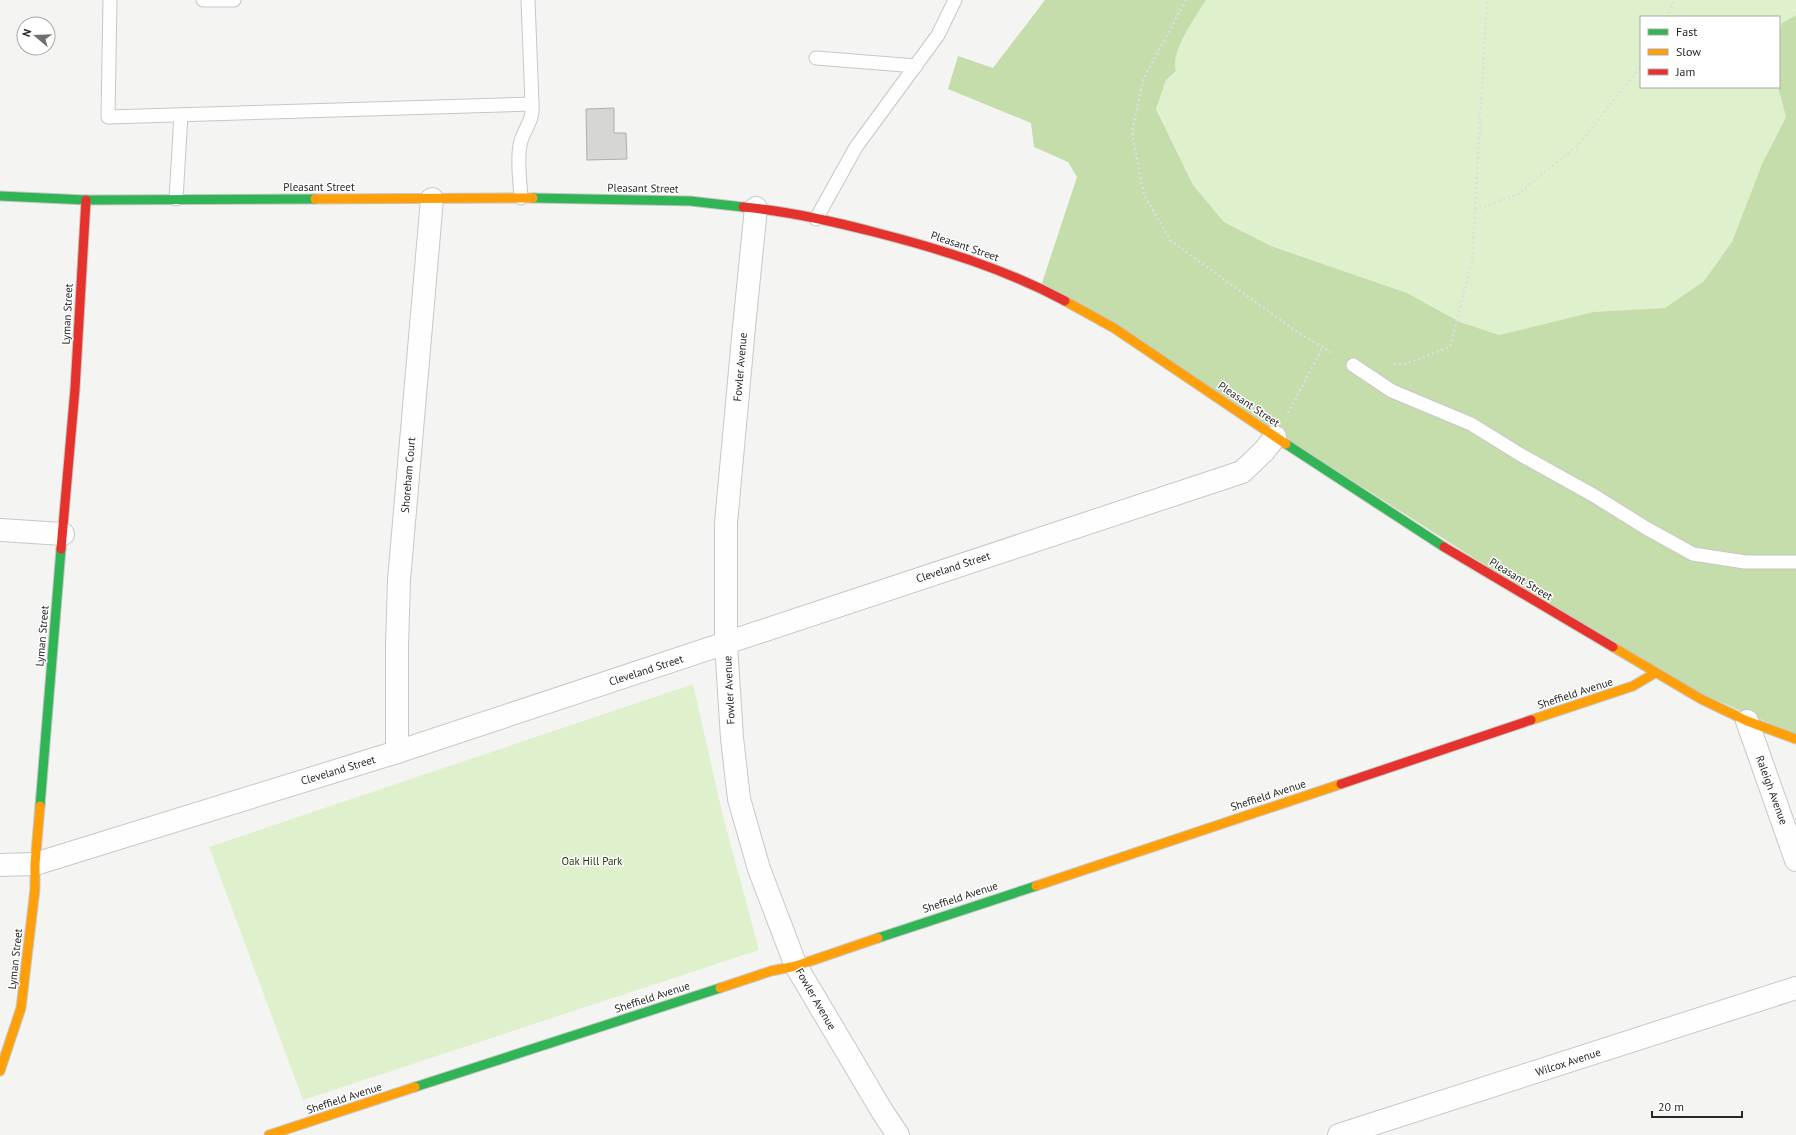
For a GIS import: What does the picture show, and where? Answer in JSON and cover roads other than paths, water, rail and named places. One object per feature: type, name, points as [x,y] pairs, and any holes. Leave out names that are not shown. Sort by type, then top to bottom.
[{"type":"street","name":"Pleasant Street","points":[[0,196],[86,200],[521,198],[690,201],[756,208],[842,224],[917,242],[976,261],[1033,284],[1114,328],[1275,437],[1461,558],[1655,673],[1747,721],[1796,739]]},
{"type":"street","name":"Shoreham Court","points":[[397,752],[397,646],[400,580],[432,199]]},
{"type":"street","name":"Lyman Street","points":[[0,1071],[21,1008],[35,889],[35,864],[75,390],[86,200]]},
{"type":"street","name":"Fowler Avenue","points":[[756,208],[726,523],[726,644],[732,738],[739,799],[759,869],[796,966],[898,1135]]},
{"type":"street","name":"Cleveland Street","points":[[0,865],[35,864],[397,752],[1242,472],[1264,451],[1275,437]]},
{"type":"street","points":[[0,530],[63,534]]},
{"type":"street","name":"Sheffield Avenue","points":[[269,1135],[771,971],[796,966],[1633,686],[1655,673]]},
{"type":"street","name":"Raleigh Avenue","points":[[1747,721],[1796,860]]},
{"type":"street","name":"Wilcox Avenue","points":[[1339,1135],[1796,988]]},
{"type":"lane","points":[[110,0],[108,117],[532,104]]},
{"type":"lane","points":[[203,0],[234,0]]},
{"type":"lane","points":[[521,198],[520,147],[522,138],[533,114],[528,0]]},
{"type":"lane","points":[[816,219],[856,147],[938,35],[955,0]]},
{"type":"lane","points":[[816,58],[916,66]]},
{"type":"lane","points":[[176,199],[181,115]]},
{"type":"lane","points":[[1353,365],[1392,391],[1471,424],[1521,455],[1593,495],[1646,528],[1693,554],[1745,562],[1796,562]]},
{"type":"park label","name":"Oak Hill Park","points":[[592,861]]}]
